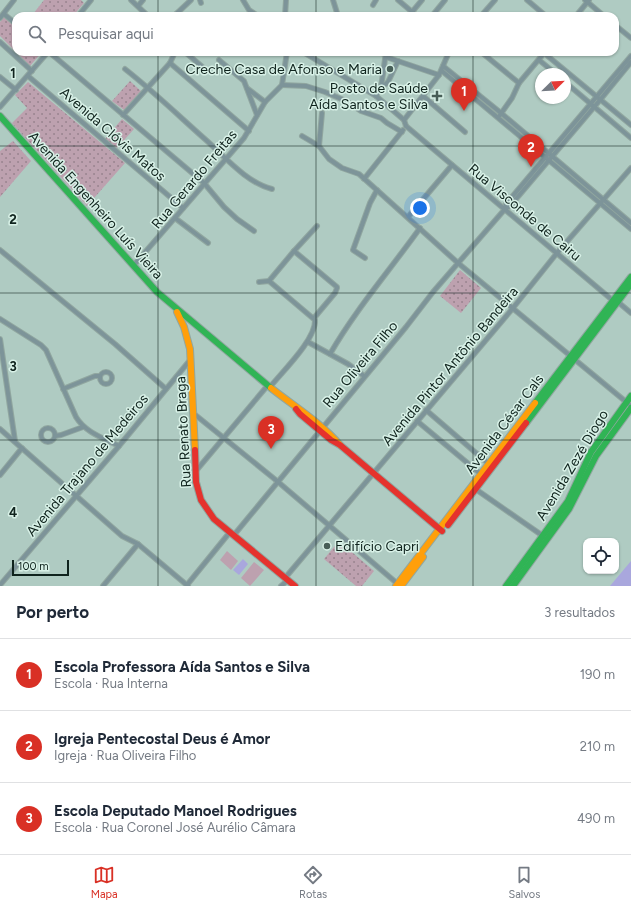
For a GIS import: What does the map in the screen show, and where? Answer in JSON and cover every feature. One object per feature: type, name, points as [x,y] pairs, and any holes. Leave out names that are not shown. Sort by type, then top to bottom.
[{"type":"main road","name":"Avenida Engenheiro Luís Vieira","points":[[0,116],[157,292],[296,409],[303,411],[321,429],[334,437],[340,445],[373,474],[441,530]]},
{"type":"main road","name":"Avenida César Cals","points":[[399,585],[615,301],[631,277]]},
{"type":"main road","name":"Avenida César Cals","points":[[615,301],[631,284]]},
{"type":"main road","name":"Rua Renato Braga","points":[[175,308],[188,339],[191,359],[196,486],[202,503],[214,519],[295,586]]},
{"type":"main road","name":"Avenida Zezé Diogo","points":[[506,586],[568,501],[591,452],[629,405],[631,396]]},
{"type":"main road","points":[[513,586],[569,509],[596,456],[629,405]]},
{"type":"street","points":[[12,22],[1,16],[14,0]]},
{"type":"street","points":[[81,12],[91,0]]},
{"type":"street","points":[[131,0],[144,12]]},
{"type":"street","points":[[138,6],[143,0]]},
{"type":"street","points":[[178,12],[190,0]]},
{"type":"street","points":[[243,0],[252,12]]},
{"type":"street","points":[[285,12],[286,0]]},
{"type":"street","points":[[333,0],[337,12]]},
{"type":"street","points":[[373,5],[376,0]]},
{"type":"street","points":[[398,0],[412,12],[422,0]]},
{"type":"street","points":[[435,12],[444,0]]},
{"type":"street","points":[[484,12],[495,0]]},
{"type":"street","points":[[527,0],[541,12]]},
{"type":"street","points":[[579,12],[587,1],[599,12]]},
{"type":"street","points":[[619,28],[631,38]]},
{"type":"street","points":[[0,42],[12,53]]},
{"type":"street","points":[[15,56],[32,71]]},
{"type":"street","points":[[0,107],[45,56]]},
{"type":"street","points":[[53,56],[204,183],[237,219],[254,231]]},
{"type":"street","points":[[123,115],[170,63],[173,56]]},
{"type":"street","points":[[190,56],[206,70]]},
{"type":"street","points":[[286,56],[282,85],[309,86],[325,92],[384,120],[402,132]]},
{"type":"street","points":[[310,56],[376,96],[404,120],[406,126],[402,132],[364,179]]},
{"type":"street","points":[[381,88],[386,56]]},
{"type":"street","points":[[389,56],[398,61],[439,75]]},
{"type":"street","points":[[404,120],[439,75],[447,56]]},
{"type":"street","points":[[486,56],[519,83]]},
{"type":"street","points":[[499,118],[512,98],[519,83],[542,56]]},
{"type":"street","points":[[549,56],[631,125]]},
{"type":"street","name":"Rua Oliveira Filho","points":[[549,156],[590,103],[631,56]]},
{"type":"street","points":[[219,60],[242,78],[257,115]]},
{"type":"street","points":[[539,60],[549,68]]},
{"type":"street","points":[[376,96],[381,88],[388,82],[398,61]]},
{"type":"street","name":"Rua Oliveira Filho","points":[[187,586],[321,429],[458,263],[505,209],[510,206],[527,182],[594,107],[631,62]]},
{"type":"street","points":[[170,63],[249,131]]},
{"type":"street","points":[[442,68],[501,113],[508,122],[624,220],[631,229]]},
{"type":"street","points":[[442,68],[499,118],[508,122]]},
{"type":"street","points":[[125,69],[148,87],[242,172],[258,183],[272,189]]},
{"type":"street","name":"Avenida Clóvis Matos","points":[[28,76],[183,208]]},
{"type":"street","points":[[0,77],[16,90]]},
{"type":"street","name":"Rua Gerardo Freitas","points":[[134,266],[249,131],[265,102],[282,85]]},
{"type":"street","points":[[571,87],[631,138]]},
{"type":"street","points":[[247,88],[265,102]]},
{"type":"street","points":[[423,96],[465,132]]},
{"type":"street","points":[[319,146],[322,114]]},
{"type":"street","name":"Rua Visconde de Cairu","points":[[406,126],[631,313]]},
{"type":"street","points":[[302,136],[319,146],[331,161],[342,168],[359,174],[458,263],[629,405]]},
{"type":"street","points":[[408,217],[452,165]]},
{"type":"street","name":"Avenida Pintor Antônio Bandeira","points":[[282,586],[329,526],[513,308],[557,253],[631,168]]},
{"type":"street","points":[[365,258],[352,250],[370,203],[377,190]]},
{"type":"street","points":[[175,218],[208,243]]},
{"type":"street","points":[[624,220],[631,222]]},
{"type":"street","points":[[259,282],[269,281],[317,226]]},
{"type":"street","points":[[330,354],[344,329],[356,312],[420,228]]},
{"type":"street","points":[[0,250],[115,344],[166,389]]},
{"type":"street","points":[[294,251],[335,284],[337,288],[314,318]]},
{"type":"street","points":[[195,472],[308,342],[315,328],[314,318],[269,281]]},
{"type":"street","points":[[0,319],[41,345],[46,350],[76,417],[83,427],[119,446]]},
{"type":"street","points":[[0,339],[15,441]]},
{"type":"street","points":[[308,342],[348,364],[364,376]]},
{"type":"street","name":"Avenida Trajano de Medeiros","points":[[0,585],[191,359]]},
{"type":"street","points":[[63,389],[95,376],[100,376]]},
{"type":"street","points":[[426,410],[491,465]]},
{"type":"street","points":[[193,412],[399,585]]},
{"type":"street","points":[[417,421],[483,476]]},
{"type":"street","points":[[54,436],[83,427]]},
{"type":"street","points":[[0,429],[76,494],[122,536],[138,544],[187,586]]},
{"type":"street","points":[[0,475],[22,448]]},
{"type":"street","points":[[474,487],[543,536]]},
{"type":"street","points":[[103,586],[138,544]]},
{"type":"shaded area","points":[[44,0],[81,0],[84,3],[76,12],[35,12]]},
{"type":"shaded area","points":[[4,17],[12,24],[12,48],[0,36],[0,22]]},
{"type":"shaded area","points":[[20,56],[39,56],[30,66]]},
{"type":"shaded area","points":[[130,81],[141,91],[124,110],[112,101]]},
{"type":"shaded area","points":[[28,82],[125,163],[87,206],[12,123],[27,108],[15,95]]},
{"type":"shaded area","points":[[122,119],[134,129],[117,148],[105,139]]},
{"type":"shaded area","points":[[13,141],[31,161],[0,197],[0,151]]},
{"type":"shaded area","points":[[460,270],[481,288],[461,313],[440,296]]},
{"type":"shaded area","points":[[339,541],[374,571],[362,586],[356,586],[324,559]]},
{"type":"shaded area","points":[[227,551],[238,561],[231,570],[220,560]]},
{"type":"shaded area","points":[[254,562],[264,570],[250,586],[241,578]]},
{"type":"water","points":[[243,559],[248,564],[239,575],[233,570]]},
{"type":"water","points":[[631,561],[631,586],[610,586]]},
{"type":"traffic: fast","points":[[0,116],[157,292],[271,388]]},
{"type":"traffic: fast","points":[[535,403],[631,277]]},
{"type":"traffic: fast","points":[[526,423],[631,284]]},
{"type":"traffic: fast","points":[[506,586],[568,501],[591,452],[631,396]]},
{"type":"traffic: fast","points":[[513,586],[569,509],[596,456],[631,408]]},
{"type":"traffic: slow","points":[[177,312],[184,327],[190,349],[195,450]]},
{"type":"traffic: slow","points":[[271,388],[316,422],[340,445]]},
{"type":"traffic: slow","points":[[396,586],[535,403]]},
{"type":"traffic: slow","points":[[401,586],[423,557]]},
{"type":"traffic: jam","points":[[296,409],[331,440],[340,445],[442,531]]},
{"type":"traffic: jam","points":[[448,525],[526,423]]},
{"type":"traffic: jam","points":[[195,450],[196,482],[201,500],[214,519],[295,586]]},
{"type":"place","name":"Creche Casa de Afonso e Maria","points":[[390,69]]},
{"type":"place","name":"Posto de Saúde Aída Santos e Silva","points":[[437,96]]},
{"type":"place","name":"Escola Professora Aída Santos e Silva","points":[[464,111]]},
{"type":"place","name":"Igreja Pentecostal Deus é Amor","points":[[531,167]]},
{"type":"place","name":"Escola Deputado Manoel Rodrigues","points":[[271,449]]},
{"type":"place","name":"Edifício Capri","points":[[327,546]]}]
